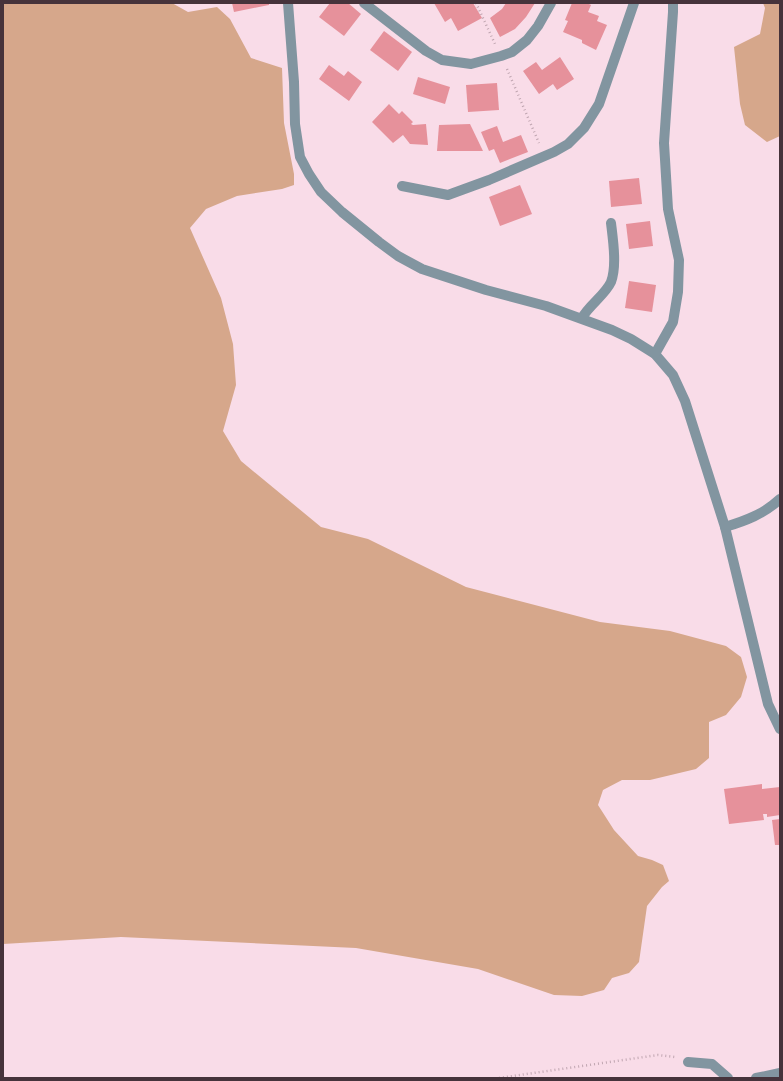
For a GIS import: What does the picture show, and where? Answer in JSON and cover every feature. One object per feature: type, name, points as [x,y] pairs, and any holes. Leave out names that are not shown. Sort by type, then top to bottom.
[{"type":"street","points":[[288,3],[294,82],[295,124],[300,157],[309,174],[322,192],[342,212],[398,256],[422,269],[478,288],[546,306],[582,318],[631,339],[655,354],[673,375],[685,401],[725,527],[768,704],[780,729]]},
{"type":"street","points":[[364,3],[426,51],[442,60],[471,64],[512,52],[527,40],[538,26],[551,3]]},
{"type":"street","points":[[402,186],[448,195],[489,180],[554,152],[568,144],[584,128],[599,104],[634,3]]},
{"type":"street","points":[[655,354],[673,322],[678,292],[679,260],[668,208],[664,143],[666,104],[670,70],[673,3]]},
{"type":"street","points":[[582,318],[586,311],[611,282],[614,256],[611,223]]},
{"type":"street","points":[[725,527],[747,520],[772,506],[780,499]]},
{"type":"street","points":[[688,1062],[712,1064],[728,1078]]},
{"type":"street","points":[[756,1078],[780,1073]]},
{"type":"path","points":[[476,3],[495,43]]},
{"type":"path","points":[[506,66],[522,100],[541,149]]},
{"type":"path","points":[[499,1078],[658,1055],[678,1057],[688,1062]]},
{"type":"shaded area","points":[[3,3],[172,3],[188,12],[217,7],[230,19],[251,58],[282,68],[284,123],[294,174],[294,185],[282,189],[237,196],[206,209],[190,228],[221,298],[233,344],[236,385],[223,431],[241,461],[321,527],[368,539],[466,587],[600,622],[670,631],[726,646],[741,657],[747,677],[741,697],[726,715],[709,722],[709,758],[696,769],[650,780],[622,780],[603,790],[598,805],[614,830],[638,856],[663,865],[669,881],[662,887],[647,906],[639,962],[629,973],[612,978],[604,990],[582,996],[554,995],[478,969],[356,948],[121,937],[3,944]]},
{"type":"shaded area","points":[[763,3],[780,3],[780,136],[767,142],[745,125],[740,104],[734,47],[760,34],[765,8]]},
{"type":"building","points":[[232,3],[269,3],[269,5],[234,12]]},
{"type":"building","points":[[330,3],[348,3],[361,14],[344,36],[319,17]]},
{"type":"building","points":[[434,3],[473,3],[482,18],[458,31],[451,18],[445,22]]},
{"type":"building","points":[[506,3],[535,3],[526,17],[515,29],[500,37],[490,18],[502,9]]},
{"type":"building","points":[[572,3],[587,3],[591,5],[588,12],[599,16],[597,21],[607,25],[596,50],[582,43],[582,40],[563,32],[568,21],[565,20]]},
{"type":"building","points":[[384,31],[412,52],[398,71],[370,50]]},
{"type":"building","points":[[560,57],[574,79],[557,90],[553,84],[539,94],[523,71],[536,62],[542,70]]},
{"type":"building","points":[[329,65],[344,76],[348,71],[362,82],[349,101],[319,79]]},
{"type":"building","points":[[418,77],[450,87],[445,104],[413,94]]},
{"type":"building","points":[[497,83],[499,110],[468,112],[466,85]]},
{"type":"building","points":[[389,104],[399,114],[402,111],[413,122],[411,124],[426,124],[428,145],[410,144],[403,135],[393,143],[372,122]]},
{"type":"building","points":[[470,124],[483,151],[437,151],[439,125]]},
{"type":"building","points":[[497,126],[503,142],[521,135],[528,152],[500,163],[494,149],[489,151],[481,132]]},
{"type":"building","points":[[639,178],[642,204],[611,207],[609,181]]},
{"type":"building","points":[[520,185],[532,214],[500,226],[489,197]]},
{"type":"building","points":[[650,221],[653,246],[629,249],[626,224]]},
{"type":"building","points":[[629,281],[656,285],[652,312],[625,308]]},
{"type":"building","points":[[762,784],[762,789],[780,787],[780,815],[767,817],[767,814],[763,814],[764,820],[729,824],[724,789]]},
{"type":"building","points":[[780,819],[780,845],[775,845],[772,820]]}]
